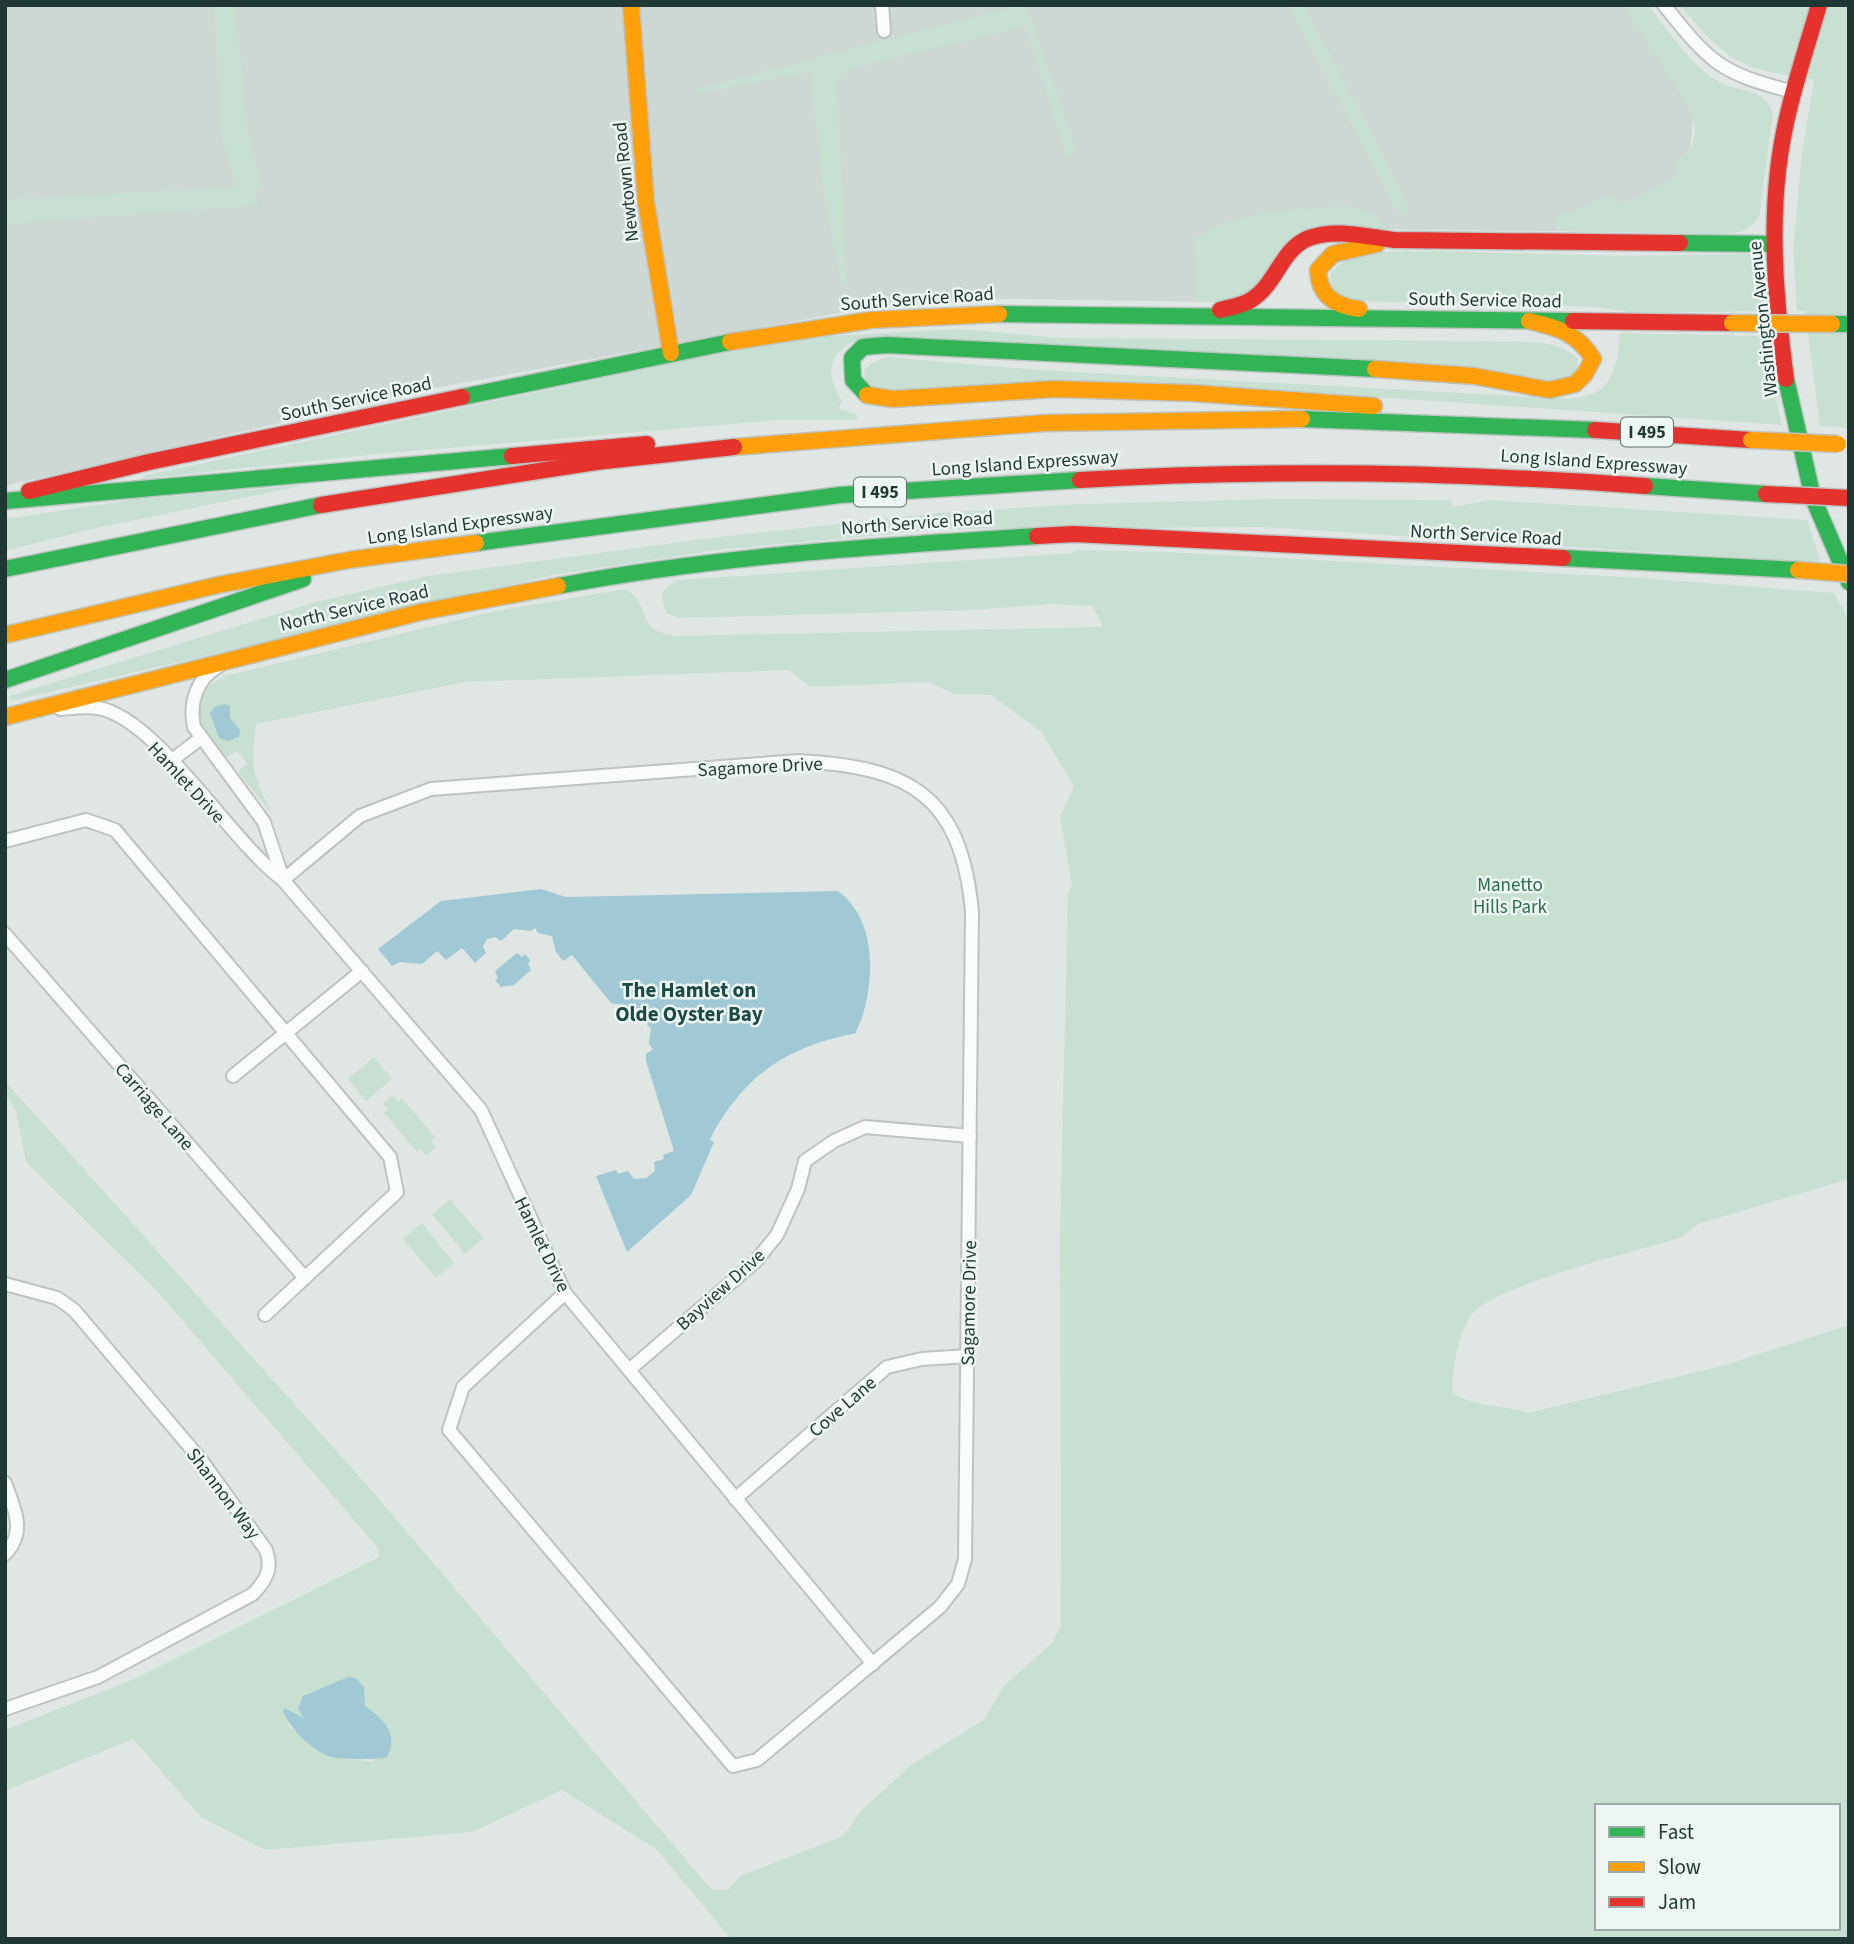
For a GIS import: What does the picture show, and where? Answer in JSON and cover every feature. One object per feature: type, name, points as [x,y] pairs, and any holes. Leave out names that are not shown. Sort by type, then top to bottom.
[{"type":"main road","name":"Newtown Road","points":[[631,5],[646,202],[671,353]]},
{"type":"main road","name":"Washington Avenue","points":[[1819,5],[1794,92],[1778,172],[1774,244],[1786,372],[1794,415],[1813,496],[1849,582]]},
{"type":"main road","points":[[1191,316],[1250,301],[1264,289],[1292,250],[1308,239],[1342,234],[1395,240],[1774,244]]},
{"type":"main road","points":[[1395,240],[1333,254],[1324,261],[1318,279],[1325,296],[1341,308],[1463,319]]},
{"type":"main road","name":"South Service Road","points":[[5,499],[162,460],[671,353],[821,326],[901,318],[1004,314],[1841,324]]},
{"type":"main road","points":[[1529,321],[1577,335],[1587,344],[1593,359],[1588,376],[1573,387],[1544,390],[1487,377],[1428,372],[886,345],[862,347],[852,358],[849,374],[855,387],[869,397],[892,399],[1054,389],[1192,393],[1325,400],[1544,425]]},
{"type":"main road","name":"Long Island Expressway","points":[[5,569],[159,533],[342,499],[506,474],[846,438],[1192,419],[1356,419],[1544,425],[1843,445]]},
{"type":"main road","points":[[5,499],[605,445],[846,438]]},
{"type":"main road","name":"Long Island Expressway","points":[[5,635],[218,585],[349,561],[840,495],[1196,472],[1365,472],[1524,477],[1849,498]]},
{"type":"main road","name":"North Service Road","points":[[5,717],[237,656],[421,612],[646,569],[825,549],[1074,534],[1199,538],[1849,574]]},
{"type":"main road","points":[[5,680],[263,594],[349,561]]},
{"type":"street","points":[[882,5],[884,31]]},
{"type":"street","points":[[1664,5],[1715,64],[1747,80],[1794,92]]},
{"type":"street","name":"Hamlet Drive","points":[[237,656],[210,671],[196,690],[190,708],[194,727],[201,738],[264,822],[283,880]]},
{"type":"street","name":"Hamlet Drive","points":[[36,709],[99,708],[125,719],[172,760],[260,863],[283,880],[481,1110],[565,1293],[873,1664]]},
{"type":"street","points":[[172,760],[201,738]]},
{"type":"street","name":"Sagamore Drive","points":[[283,880],[360,816],[431,789],[799,761],[850,764],[894,775],[927,799],[952,827],[968,872],[972,912],[965,1559],[958,1584],[940,1607],[757,1760],[733,1766],[449,1430],[463,1387],[565,1293]]},
{"type":"street","points":[[5,841],[86,820],[115,830],[390,1157],[397,1192],[265,1315]]},
{"type":"street","name":"Carriage Lane","points":[[5,934],[304,1278]]},
{"type":"street","points":[[233,1076],[362,971]]},
{"type":"street","name":"Bayview Drive","points":[[629,1370],[757,1261],[777,1234],[797,1189],[805,1161],[834,1141],[865,1127],[970,1136]]},
{"type":"street","name":"Shannon Way","points":[[5,1284],[57,1298],[74,1310],[201,1460],[266,1550],[270,1567],[265,1581],[253,1594],[138,1657],[98,1677],[5,1709]]},
{"type":"street","name":"Cove Lane","points":[[735,1499],[887,1367],[922,1359],[968,1356]]},
{"type":"street","points":[[5,1483],[17,1519],[18,1533],[5,1554]]},
{"type":"shaded area","points":[[5,5],[1647,5],[1697,73],[1683,233],[1385,229],[1302,233],[1283,246],[1266,279],[1225,302],[1009,299],[877,306],[409,393],[5,486]]},
{"type":"green space","points":[[214,5],[235,5],[248,132],[262,187],[256,191],[257,205],[5,224],[5,200],[235,187],[221,134]]},
{"type":"green space","points":[[1008,5],[1027,5],[1077,152],[1066,157],[1026,26],[854,68],[841,75],[837,83],[847,282],[842,284],[824,196],[810,72],[697,94],[692,90],[1008,8]]},
{"type":"green space","points":[[1288,5],[1304,5],[1405,197],[1408,215],[1398,212]]},
{"type":"green space","points":[[1623,5],[1648,5],[1699,67],[1720,82],[1759,95],[1769,105],[1773,114],[1759,217],[1745,230],[1716,234],[1556,230],[1556,217],[1613,194],[1621,205],[1679,175],[1674,165],[1693,142],[1694,126],[1687,103]]},
{"type":"green space","points":[[1680,5],[1849,5],[1849,428],[1820,426],[1805,311],[1797,311],[1793,250],[1802,154],[1814,80],[1765,71],[1740,61],[1712,40]]},
{"type":"green space","points":[[1342,206],[1373,214],[1385,229],[1302,233],[1283,246],[1257,289],[1225,302],[1195,302],[1194,240],[1229,222],[1247,217]]},
{"type":"green space","points":[[1379,252],[1623,256],[1748,254],[1756,257],[1766,311],[1635,313],[1597,307],[1349,301],[1333,287],[1330,274],[1352,258]]},
{"type":"green space","points":[[960,329],[1063,338],[1536,342],[1569,352],[1578,359],[1578,370],[1570,381],[851,342],[833,361],[832,376],[842,401],[838,409],[856,414],[858,420],[778,420],[378,454],[141,479],[147,475],[692,359],[811,337]]},
{"type":"green space","points":[[1619,333],[1768,336],[1770,371],[1782,425],[1157,382],[888,394],[866,382],[864,370],[872,363],[887,357],[1039,370],[1570,399],[1595,393],[1609,380],[1619,348]]},
{"type":"green space","points":[[306,485],[96,528],[5,551],[5,519],[137,499]]},
{"type":"green space","points":[[1272,499],[1451,500],[1453,507],[1491,500],[1807,520],[1821,563],[1261,527],[946,529],[717,550],[553,575],[11,701],[9,696],[316,602],[428,576],[710,538],[938,513],[1080,504]]},
{"type":"green space","name":"Manetto Hills Park","points":[[1075,550],[1168,552],[1626,577],[1834,593],[1849,620],[1849,1179],[1698,1224],[1680,1238],[1539,1280],[1489,1301],[1474,1312],[1464,1329],[1457,1351],[1453,1393],[1480,1404],[1528,1413],[1722,1366],[1849,1325],[1849,1939],[731,1939],[656,1849],[562,1790],[472,1832],[265,1850],[201,1817],[133,1739],[5,1791],[5,1730],[132,1680],[379,1557],[377,1547],[157,1291],[26,1162],[16,1111],[5,1094],[5,1081],[366,1484],[711,1889],[728,1890],[740,1876],[843,1836],[861,1811],[911,1765],[985,1719],[1003,1687],[1053,1642],[1061,1625],[1060,1234],[1068,893],[1072,885],[1060,818],[1074,786],[1041,732],[991,695],[954,694],[929,682],[810,687],[789,670],[465,682],[256,724],[253,762],[261,790],[273,815],[238,772],[247,763],[236,751],[227,757],[209,736],[197,715],[200,695],[209,685],[225,676],[496,611],[625,589],[634,595],[647,622],[653,628],[675,636],[1103,627],[1093,606],[1052,604],[971,610],[680,618],[667,613],[663,602],[665,589],[679,580],[1074,553]],"holes":[[[348,1677],[364,1687],[362,1701],[374,1762],[329,1757],[290,1727],[283,1711],[305,1718],[298,1709],[309,1692],[318,1691]]]},
{"type":"green space","points":[[374,1057],[392,1079],[366,1101],[348,1079]]},
{"type":"green space","points":[[393,1095],[398,1101],[402,1098],[435,1137],[431,1141],[436,1147],[426,1156],[421,1149],[417,1152],[384,1113],[388,1109],[383,1103]]},
{"type":"green space","points":[[450,1199],[483,1238],[465,1254],[432,1214]]},
{"type":"green space","points":[[422,1223],[454,1263],[436,1278],[403,1239]]},
{"type":"water","points":[[226,704],[230,706],[230,718],[240,730],[239,737],[227,741],[219,738],[210,713],[214,707]]},
{"type":"water","points":[[541,889],[566,897],[838,891],[860,917],[866,932],[869,984],[856,1033],[810,1046],[790,1055],[756,1078],[726,1112],[713,1133],[710,1140],[714,1142],[691,1195],[627,1252],[596,1176],[616,1170],[618,1174],[628,1171],[634,1179],[646,1178],[655,1171],[654,1162],[664,1159],[663,1155],[674,1151],[646,1061],[646,1054],[653,1049],[649,1044],[651,1029],[632,1007],[611,1003],[572,955],[563,961],[556,952],[552,936],[538,933],[535,928],[531,931],[514,929],[501,941],[495,937],[487,939],[483,946],[486,953],[475,963],[462,948],[446,960],[437,951],[422,964],[400,962],[392,966],[378,949],[441,901]]},
{"type":"water","points":[[517,953],[522,957],[525,954],[531,961],[528,963],[531,970],[514,985],[501,987],[495,980],[498,978],[495,971]]},
{"type":"water","points":[[348,1677],[356,1678],[364,1687],[365,1706],[388,1728],[391,1741],[387,1757],[358,1759],[328,1756],[301,1737],[286,1718],[284,1708],[304,1718],[298,1709],[303,1696]]},
{"type":"traffic: fast","points":[[1680,243],[1774,244]]},
{"type":"traffic: fast","points":[[999,314],[1573,321]]},
{"type":"traffic: fast","points":[[1832,324],[1849,324]]},
{"type":"traffic: fast","points":[[462,397],[730,342]]},
{"type":"traffic: fast","points":[[867,395],[853,380],[852,358],[863,347],[886,345],[1375,369]]},
{"type":"traffic: fast","points":[[1786,379],[1813,498],[1849,582]]},
{"type":"traffic: fast","points":[[1302,419],[1595,430]]},
{"type":"traffic: fast","points":[[5,501],[512,456]]},
{"type":"traffic: fast","points":[[476,543],[840,495],[1080,480]]},
{"type":"traffic: fast","points":[[1645,486],[1766,494]]},
{"type":"traffic: fast","points":[[5,569],[321,505]]},
{"type":"traffic: fast","points":[[558,586],[737,560],[856,548],[1037,536]]},
{"type":"traffic: fast","points":[[1563,558],[1798,570]]},
{"type":"traffic: fast","points":[[5,680],[303,579]]},
{"type":"traffic: slow","points":[[631,5],[646,202],[671,353]]},
{"type":"traffic: slow","points":[[1359,309],[1330,298],[1321,287],[1318,270],[1333,254],[1377,244]]},
{"type":"traffic: slow","points":[[730,342],[871,320],[999,314]]},
{"type":"traffic: slow","points":[[1375,369],[1474,376],[1549,390],[1575,384],[1585,374],[1593,359],[1587,350],[1566,332],[1529,321]]},
{"type":"traffic: slow","points":[[1732,323],[1832,324]]},
{"type":"traffic: slow","points":[[867,395],[893,399],[1054,389],[1192,393],[1374,406]]},
{"type":"traffic: slow","points":[[734,447],[1045,423],[1302,419]]},
{"type":"traffic: slow","points":[[1751,440],[1838,444]]},
{"type":"traffic: slow","points":[[5,635],[218,585],[349,560],[476,543]]},
{"type":"traffic: slow","points":[[1798,570],[1849,574]]},
{"type":"traffic: slow","points":[[5,717],[421,612],[558,586]]},
{"type":"traffic: jam","points":[[1786,379],[1776,275],[1778,171],[1795,87],[1819,5]]},
{"type":"traffic: jam","points":[[1220,310],[1251,300],[1267,286],[1285,258],[1299,243],[1319,235],[1352,234],[1395,240],[1680,243]]},
{"type":"traffic: jam","points":[[1573,321],[1732,323]]},
{"type":"traffic: jam","points":[[29,491],[149,462],[462,397]]},
{"type":"traffic: jam","points":[[1595,430],[1751,440]]},
{"type":"traffic: jam","points":[[512,456],[647,444]]},
{"type":"traffic: jam","points":[[321,505],[596,462],[734,447]]},
{"type":"traffic: jam","points":[[1080,480],[1292,473],[1433,475],[1645,486]]},
{"type":"traffic: jam","points":[[1766,494],[1849,498]]},
{"type":"traffic: jam","points":[[1037,536],[1074,534],[1563,558]]},
{"type":"district","name":"The Hamlet on Olde Oyster Bay","points":[[689,1002]]}]
